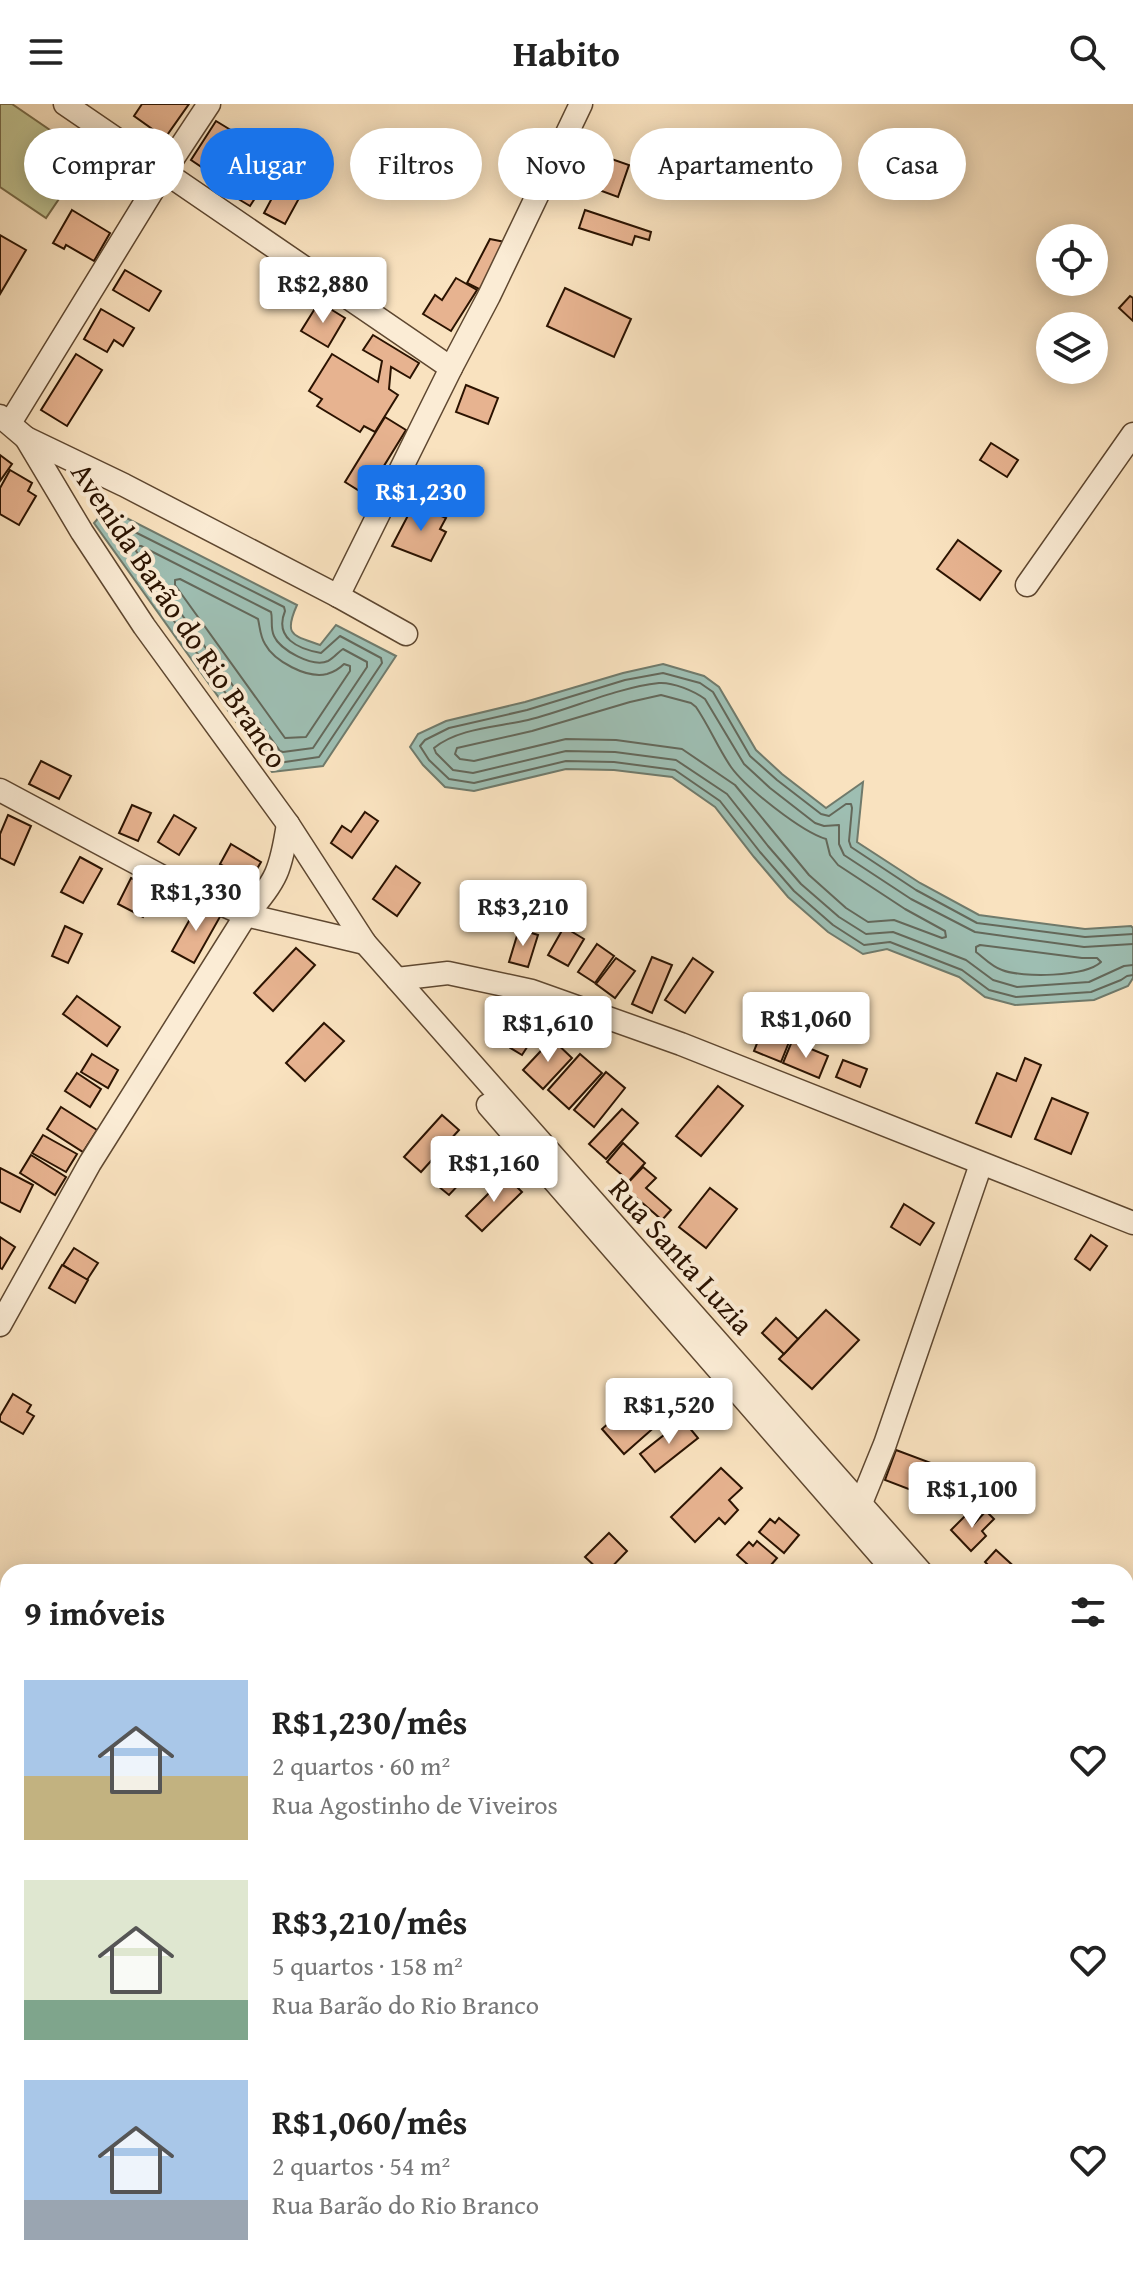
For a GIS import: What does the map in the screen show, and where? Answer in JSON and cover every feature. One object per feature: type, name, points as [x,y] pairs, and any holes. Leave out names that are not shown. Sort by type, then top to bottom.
[{"type":"street","points":[[65,104],[100,128]]},
{"type":"street","points":[[184,142],[209,104]]},
{"type":"street","points":[[338,596],[489,296],[581,104]]},
{"type":"street","points":[[184,186],[451,368]]},
{"type":"street","points":[[12,425],[147,200]]},
{"type":"street","name":"Avenida Barão do Rio Branco","points":[[12,425],[406,634]]},
{"type":"street","name":"Avenida Barão do Rio Branco","points":[[12,425],[144,626],[288,824],[354,941]]},
{"type":"street","points":[[1027,585],[1133,434]]},
{"type":"street","points":[[0,790],[174,883],[246,915],[354,941]]},
{"type":"street","points":[[0,1325],[90,1163],[246,915],[273,883],[282,862],[288,824]]},
{"type":"street","name":"Rua Santa Luzia","points":[[354,941],[397,979],[914,1564]]},
{"type":"street","name":"Rua Santa Luzia","points":[[354,941],[888,1564]]},
{"type":"street","points":[[397,979],[448,973],[532,991],[681,1044],[1133,1223]]},
{"type":"street","points":[[837,1506],[861,1503],[885,1444],[981,1164]]},
{"type":"green space","points":[[0,104],[12,104],[47,128],[24,128],[24,200],[58,200],[46,218],[0,187]]},
{"type":"water","points":[[107,508],[297,605],[291,629],[297,636],[320,645],[336,625],[396,656],[323,766],[272,772],[94,523]]},
{"type":"water","points":[[663,664],[704,676],[719,687],[756,750],[826,808],[863,782],[857,842],[920,883],[979,915],[1085,929],[1131,926],[1133,978],[1128,986],[1094,1000],[1015,1005],[985,997],[959,977],[887,949],[863,954],[828,932],[788,897],[715,807],[672,777],[614,770],[566,769],[474,791],[445,787],[410,747],[418,734],[446,721]]},
{"type":"building","points":[[142,104],[189,104],[172,128],[151,128],[134,116]]},
{"type":"building","points":[[216,121],[227,128],[212,128]]},
{"type":"building","points":[[200,146],[200,166],[191,160]]},
{"type":"building","points":[[614,160],[629,165],[618,197],[614,196]]},
{"type":"building","points":[[240,200],[254,200],[250,206]]},
{"type":"building","points":[[271,200],[298,200],[285,224],[264,213]]},
{"type":"building","points":[[72,210],[110,233],[94,261],[66,245],[64,249],[53,243]]},
{"type":"building","points":[[585,210],[651,232],[649,240],[635,236],[632,245],[579,228]]},
{"type":"building","points":[[0,235],[26,250],[0,294]]},
{"type":"building","points":[[490,239],[505,242],[481,290],[467,283]]},
{"type":"building","points":[[125,270],[161,291],[149,311],[113,290]]},
{"type":"building","points":[[456,278],[477,290],[451,331],[423,314],[435,295],[442,300]]},
{"type":"building","points":[[565,288],[631,319],[614,357],[547,326]]},
{"type":"building","points":[[1130,296],[1133,298],[1133,321],[1119,308]]},
{"type":"building","points":[[319,302],[345,318],[328,347],[301,331]]},
{"type":"building","points":[[101,309],[134,328],[123,346],[114,340],[107,352],[84,339]]},
{"type":"building","points":[[373,335],[419,363],[410,378],[391,367],[389,389],[398,395],[375,432],[364,426],[360,432],[317,406],[322,399],[309,391],[332,354],[378,382],[382,361],[363,350]]},
{"type":"building","points":[[76,354],[102,370],[67,426],[41,410]]},
{"type":"building","points":[[466,385],[498,398],[488,424],[456,412]]},
{"type":"building","points":[[385,417],[406,430],[366,495],[345,482]]},
{"type":"building","points":[[991,443],[1018,460],[1007,477],[980,460]]},
{"type":"building","points":[[0,455],[12,464],[0,481]]},
{"type":"building","points":[[10,470],[32,483],[28,491],[36,496],[19,525],[0,514],[0,488]]},
{"type":"building","points":[[414,504],[446,518],[440,529],[446,532],[431,561],[392,546]]},
{"type":"building","points":[[958,540],[1001,571],[980,600],[937,569]]},
{"type":"building","points":[[41,761],[71,776],[59,799],[29,784]]},
{"type":"building","points":[[132,805],[151,813],[138,841],[119,833]]},
{"type":"building","points":[[365,812],[378,821],[352,858],[331,843],[342,826],[351,832]]},
{"type":"building","points":[[8,815],[31,826],[14,865],[0,858],[0,834]]},
{"type":"building","points":[[174,815],[196,828],[179,855],[158,842]]},
{"type":"building","points":[[231,844],[261,862],[250,881],[220,864]]},
{"type":"building","points":[[80,857],[102,869],[83,903],[61,892]]},
{"type":"building","points":[[396,866],[420,883],[397,916],[373,899]]},
{"type":"building","points":[[131,878],[157,891],[143,917],[118,904]]},
{"type":"building","points":[[199,903],[221,915],[194,963],[172,951]]},
{"type":"building","points":[[65,926],[82,934],[68,963],[52,956]]},
{"type":"building","points":[[564,927],[584,939],[568,966],[548,955]]},
{"type":"building","points":[[519,929],[538,935],[528,967],[509,962]]},
{"type":"building","points":[[597,944],[614,956],[595,983],[578,972]]},
{"type":"building","points":[[296,948],[315,965],[273,1011],[254,993]]},
{"type":"building","points":[[652,957],[672,965],[652,1013],[632,1004]]},
{"type":"building","points":[[616,958],[635,971],[615,998],[596,984]]},
{"type":"building","points":[[693,958],[713,972],[685,1013],[665,1000]]},
{"type":"building","points":[[77,996],[120,1027],[107,1046],[63,1014]]},
{"type":"building","points":[[504,1001],[519,1011],[501,1039],[487,1030]]},
{"type":"building","points":[[523,1005],[531,1010],[528,1016],[542,1024],[522,1055],[499,1041]]},
{"type":"building","points":[[772,1006],[799,1017],[781,1062],[754,1051]]},
{"type":"building","points":[[324,1023],[344,1041],[305,1081],[286,1063]]},
{"type":"building","points":[[552,1039],[572,1058],[543,1089],[523,1070]]},
{"type":"building","points":[[792,1041],[828,1056],[819,1078],[783,1063]]},
{"type":"building","points":[[92,1054],[118,1070],[108,1088],[81,1072]]},
{"type":"building","points":[[580,1054],[602,1073],[569,1109],[548,1090]]},
{"type":"building","points":[[1025,1058],[1041,1065],[1011,1137],[976,1123],[997,1073],[1016,1081]]},
{"type":"building","points":[[843,1060],[867,1069],[860,1087],[836,1077]]},
{"type":"building","points":[[606,1072],[625,1088],[594,1127],[574,1110]]},
{"type":"building","points":[[77,1073],[101,1089],[90,1107],[65,1091]]},
{"type":"building","points":[[718,1086],[743,1106],[701,1156],[676,1136]]},
{"type":"building","points":[[1052,1098],[1088,1113],[1071,1154],[1035,1139]]},
{"type":"building","points":[[61,1107],[97,1130],[83,1152],[47,1129]]},
{"type":"building","points":[[622,1109],[638,1123],[606,1159],[589,1144]]},
{"type":"building","points":[[442,1115],[459,1130],[421,1172],[404,1157]]},
{"type":"building","points":[[43,1135],[77,1154],[66,1172],[32,1153]]},
{"type":"building","points":[[623,1143],[645,1163],[629,1181],[607,1162]]},
{"type":"building","points":[[463,1149],[479,1163],[449,1195],[433,1182]]},
{"type":"building","points":[[31,1155],[66,1177],[55,1195],[20,1173]]},
{"type":"building","points":[[643,1167],[656,1178],[646,1188],[671,1210],[662,1220],[624,1187]]},
{"type":"building","points":[[0,1168],[33,1185],[20,1212],[0,1202]]},
{"type":"building","points":[[506,1176],[522,1192],[482,1231],[466,1216]]},
{"type":"building","points":[[710,1188],[737,1209],[706,1248],[679,1227]]},
{"type":"building","points":[[904,1204],[934,1223],[920,1245],[891,1227]]},
{"type":"building","points":[[1091,1235],[1107,1246],[1090,1270],[1075,1259]]},
{"type":"building","points":[[0,1237],[15,1247],[2,1269],[0,1268]]},
{"type":"building","points":[[74,1248],[98,1263],[87,1280],[63,1265]]},
{"type":"building","points":[[62,1265],[88,1280],[75,1303],[49,1288]]},
{"type":"building","points":[[826,1310],[859,1340],[812,1389],[779,1359]]},
{"type":"building","points":[[776,1318],[798,1339],[784,1354],[762,1333]]},
{"type":"building","points":[[645,1391],[667,1416],[624,1454],[602,1429]]},
{"type":"building","points":[[13,1394],[31,1405],[27,1412],[34,1416],[23,1434],[0,1421]]},
{"type":"building","points":[[683,1420],[698,1438],[655,1472],[640,1454]]},
{"type":"building","points":[[896,1450],[931,1463],[919,1493],[885,1480]]},
{"type":"building","points":[[721,1468],[742,1488],[729,1500],[738,1510],[725,1524],[719,1518],[695,1542],[671,1517]]},
{"type":"building","points":[[943,1469],[958,1482],[939,1505],[924,1492]]},
{"type":"building","points":[[986,1511],[994,1519],[982,1531],[986,1536],[971,1551],[951,1530],[966,1515],[974,1524]]},
{"type":"building","points":[[779,1518],[799,1535],[784,1553],[759,1532],[770,1519],[775,1523]]},
{"type":"building","points":[[609,1533],[627,1551],[615,1564],[592,1564],[585,1557]]},
{"type":"building","points":[[757,1541],[777,1558],[772,1564],[747,1564],[737,1555],[749,1542],[753,1546]]},
{"type":"building","points":[[996,1550],[1011,1564],[987,1564],[985,1562]]}]
